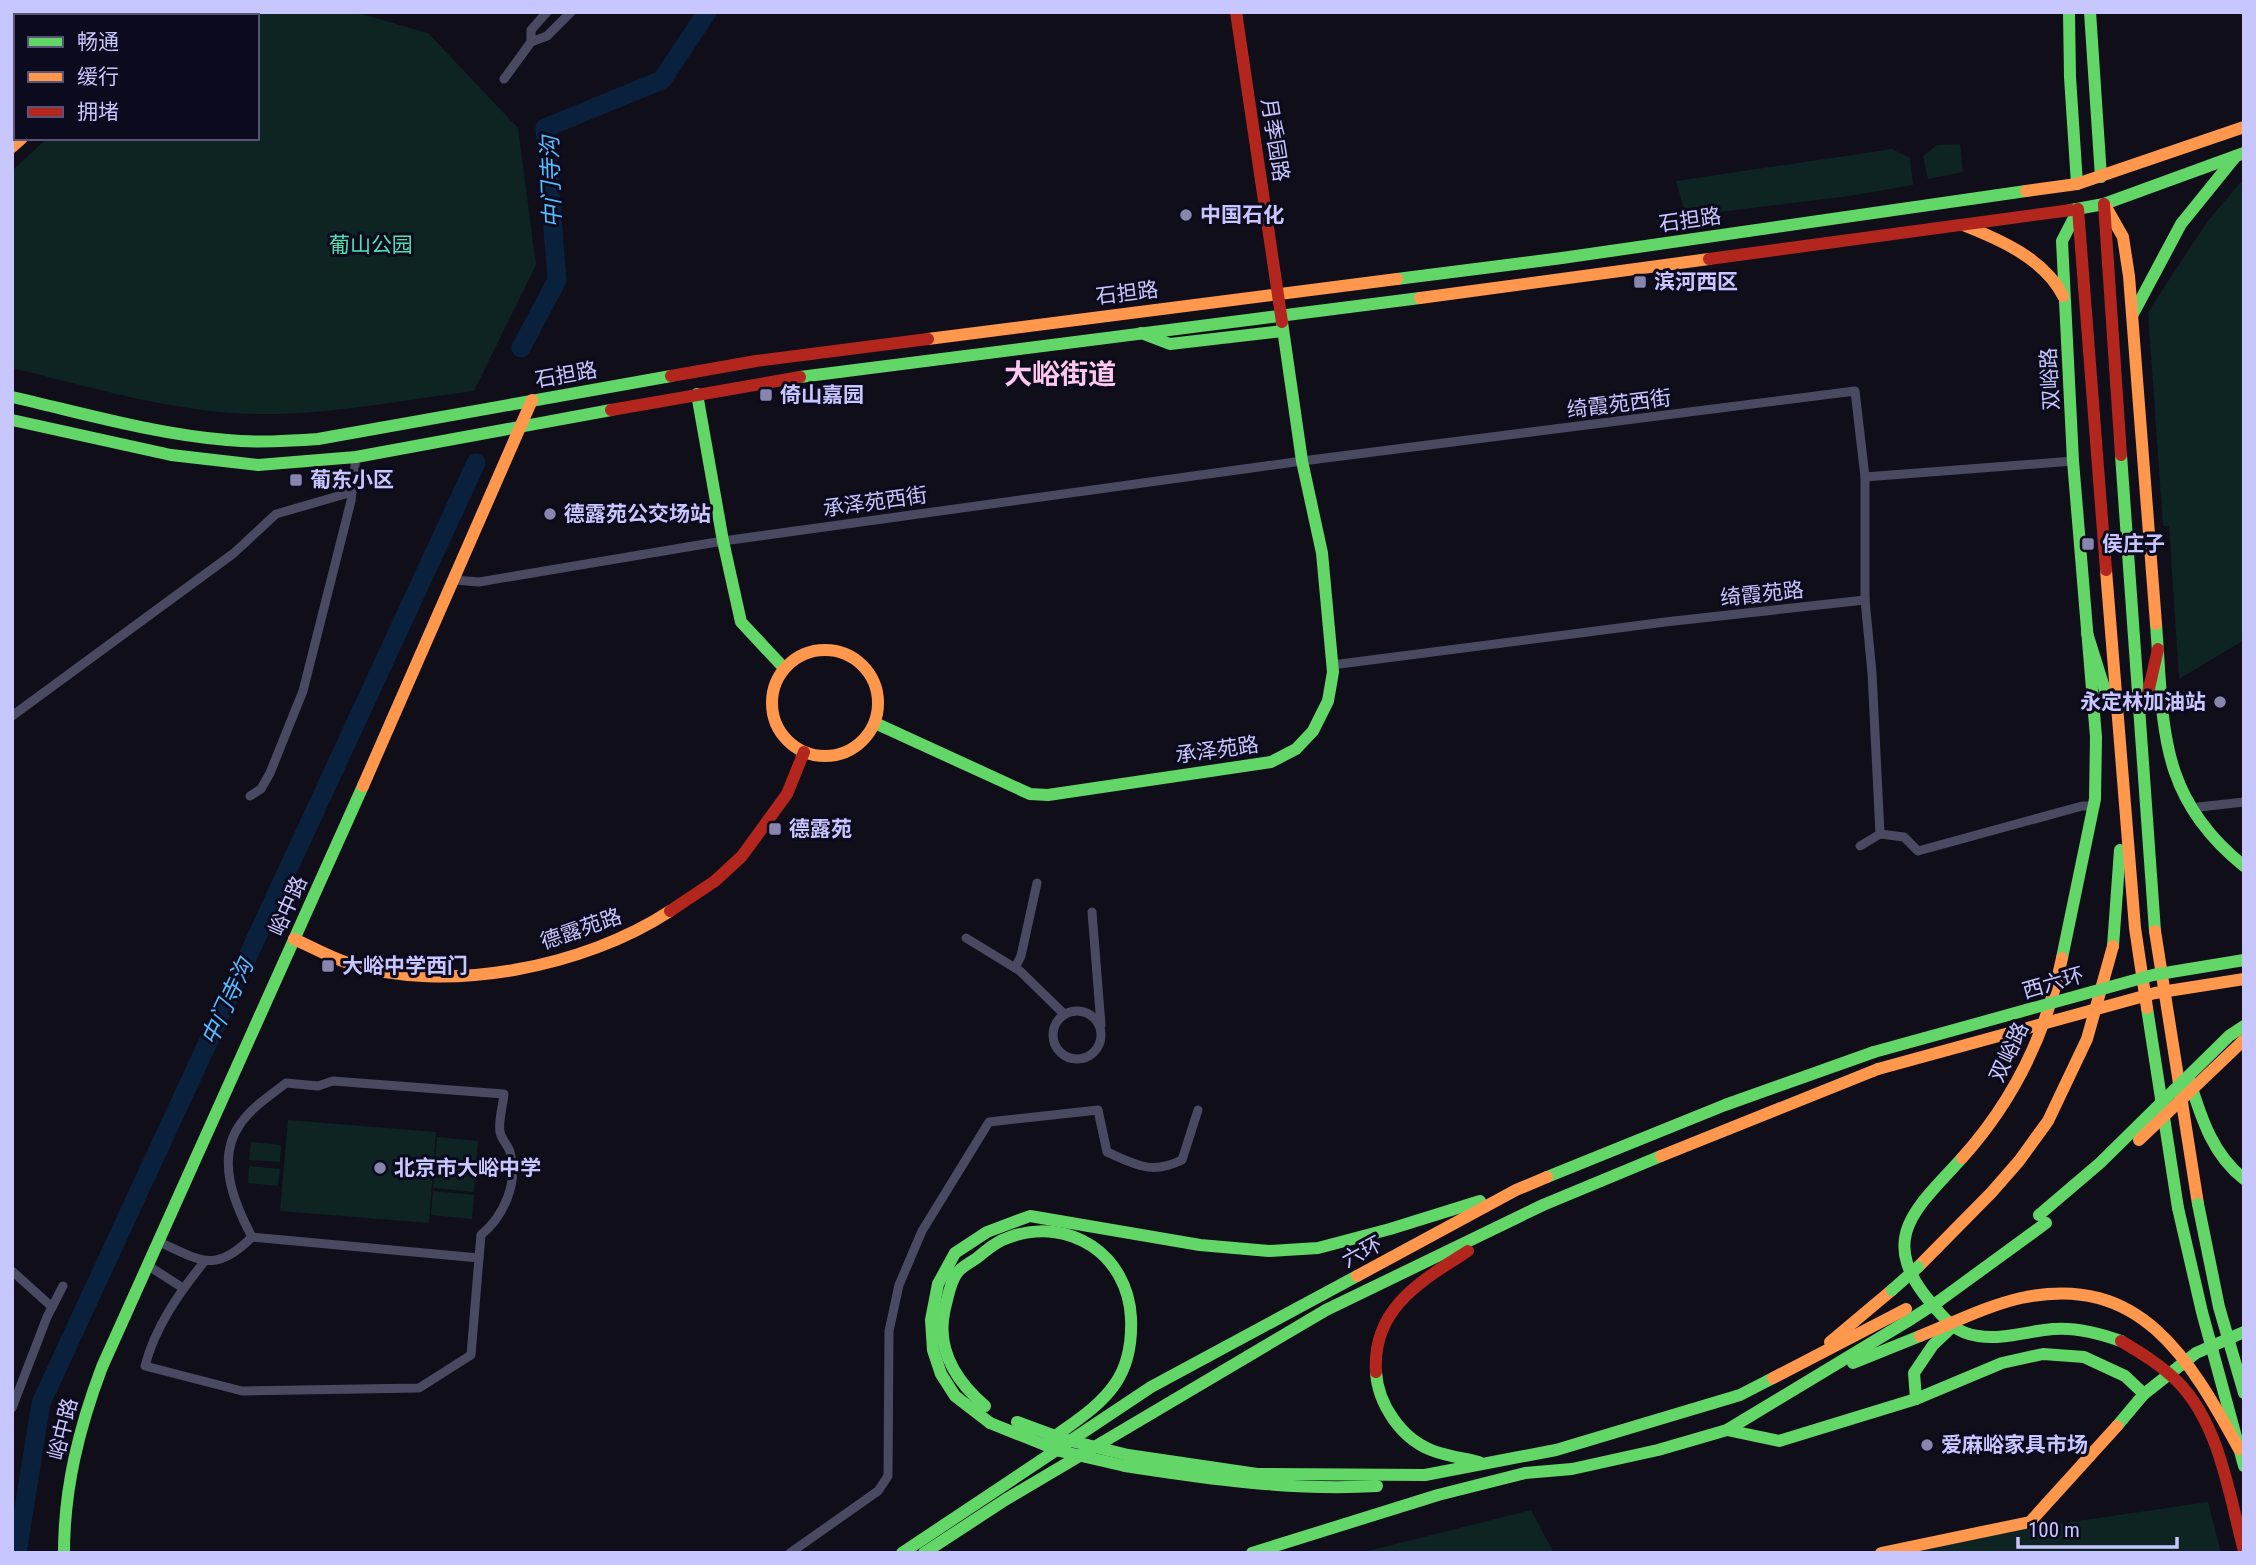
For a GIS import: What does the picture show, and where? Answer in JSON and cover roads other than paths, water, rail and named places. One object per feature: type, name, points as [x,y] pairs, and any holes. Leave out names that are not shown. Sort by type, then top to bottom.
[{"type":"main road","name":"月季园路","points":[[1236,12],[1282,314]]},
{"type":"main road","points":[[2069,12],[2078,209]]},
{"type":"main road","points":[[2090,12],[2154,924],[2198,1204],[2219,1307],[2244,1393]]},
{"type":"main road","name":"石担路","points":[[12,397],[172,432],[227,440],[271,442],[318,439],[756,361],[1278,292],[1562,258],[2077,184],[2244,127]]},
{"type":"main road","name":"石担路","points":[[12,419],[159,452],[215,461],[258,465],[356,457],[767,382],[1565,279],[2078,209],[2104,204],[2240,155]]},
{"type":"main road","points":[[2133,314],[2181,224],[2240,155]]},
{"type":"main road","points":[[2104,204],[2123,237],[2133,314],[2165,740],[2175,779],[2201,827],[2244,866]]},
{"type":"main road","name":"双峪路","points":[[1952,1327],[1915,1285],[1904,1258],[1903,1239],[1916,1209],[1988,1129],[2014,1090],[2037,1043],[2062,963],[2093,806],[2096,737],[2073,461],[2062,241],[2078,209]]},
{"type":"main road","name":"双峪路","points":[[2078,209],[2117,729],[2135,928],[2178,1208],[2202,1312],[2244,1466]]},
{"type":"main road","points":[[1963,225],[1998,239],[2030,261],[2062,291],[2066,304]]},
{"type":"main road","name":"承泽苑路","points":[[875,723],[1030,794],[1048,795],[1271,762],[1296,750],[1313,731],[1328,701],[1333,672],[1322,553],[1302,461],[1282,314]]},
{"type":"main road","points":[[1141,333],[1170,344],[1283,331]]},
{"type":"main road","points":[[697,394],[723,541],[741,622],[784,668]]},
{"type":"main road","name":"峪中路","points":[[64,1553],[63,1536],[81,1425],[102,1367],[215,1119],[532,400]]},
{"type":"main road","points":[[2087,633],[2117,729]]},
{"type":"main road","points":[[820,649],[838,650],[855,658],[868,670],[877,687],[879,705],[875,723],[866,738],[853,749],[829,756],[804,752],[789,743],[779,729],[773,713],[772,695],[777,679],[784,668],[802,654],[820,649]]},
{"type":"main road","points":[[2140,726],[2158,649]]},
{"type":"main road","name":"德露苑路","points":[[294,939],[348,963],[405,975],[436,978],[494,974],[586,953],[656,920],[715,881],[742,856],[787,794],[804,752]]},
{"type":"main road","points":[[1805,1363],[1892,1290],[1992,1193],[2048,1121],[2087,1039],[2112,952],[2124,809]]},
{"type":"main road","name":"西六环","points":[[1874,1052],[2153,975],[2244,960]]},
{"type":"main road","name":"西六环","points":[[1878,1069],[2155,993],[2244,979]]},
{"type":"main road","points":[[2168,1016],[2203,1123],[2217,1150],[2244,1179]]},
{"type":"main road","points":[[2042,1219],[2230,1036],[2244,1026]]},
{"type":"main road","points":[[1516,1190],[1318,1248],[1269,1251],[1200,1245],[1030,1216],[986,1232],[955,1253],[938,1284],[931,1320],[933,1350],[942,1374],[955,1395],[993,1418],[1127,1461],[1258,1485],[1346,1488],[1572,1469],[1658,1450],[1727,1430],[1808,1381],[1936,1297],[2107,1170],[2244,1040]]},
{"type":"main road","name":"六环","points":[[902,1553],[1151,1387],[1516,1190],[1725,1105],[1874,1052]]},
{"type":"main road","name":"六环","points":[[923,1553],[1005,1500],[1326,1310],[1543,1205],[1734,1125],[1878,1069]]},
{"type":"main road","points":[[1485,1463],[1424,1447],[1398,1427],[1384,1406],[1375,1378],[1378,1335],[1397,1304],[1422,1280],[1543,1205]]},
{"type":"main road","points":[[934,1532],[1091,1407],[1115,1384],[1130,1353],[1131,1312],[1118,1273],[1096,1247],[1061,1234],[1034,1232],[1001,1240],[957,1273],[943,1316],[945,1348],[954,1372],[993,1418]]},
{"type":"main road","points":[[1808,1381],[2021,1298],[2054,1294],[2075,1295],[2118,1305],[2143,1317],[2172,1343],[2204,1387],[2239,1449]]},
{"type":"main road","points":[[1127,1461],[1258,1474],[1425,1475],[1556,1450],[1740,1395],[1908,1314]]},
{"type":"main road","points":[[1916,1399],[1914,1373],[1933,1345],[1952,1327],[1968,1334],[1990,1338],[2056,1329],[2092,1331],[2121,1341],[2156,1362],[2175,1380],[2185,1390],[2206,1425],[2244,1551]]},
{"type":"main road","points":[[1881,1553],[2030,1522],[2144,1394],[2196,1353],[2244,1332]]},
{"type":"main road","points":[[1727,1430],[1779,1441],[1916,1399],[2002,1363],[2043,1354],[2084,1357],[2124,1376],[2144,1394]]},
{"type":"main road","points":[[1252,1553],[1426,1498],[1525,1473]]},
{"type":"street","points":[[531,42],[531,30],[547,12]]},
{"type":"street","points":[[505,79],[531,42],[547,36],[571,12]]},
{"type":"street","name":"绮霞苑西街","points":[[1302,461],[1856,391],[1865,477]]},
{"type":"street","points":[[250,796],[261,789],[270,773],[303,691],[352,492],[356,457]]},
{"type":"street","name":"承泽苑西街","points":[[454,580],[479,582],[516,577],[723,541],[1302,461]]},
{"type":"street","points":[[1880,834],[1872,673],[1865,600],[1865,477],[2073,461]]},
{"type":"street","points":[[12,716],[234,553],[276,514],[352,492]]},
{"type":"street","name":"绮霞苑路","points":[[1332,665],[1665,622],[1865,600]]},
{"type":"street","points":[[2190,808],[2244,802]]},
{"type":"street","points":[[1860,846],[1880,834],[1904,837],[1918,851],[2082,806],[2093,806]]},
{"type":"street","points":[[1014,968],[1021,956],[1037,883]]},
{"type":"street","points":[[1092,912],[1101,1030],[1099,1045],[1088,1056],[1072,1058],[1058,1050],[1053,1035],[1054,1027],[1064,1014],[1079,1010],[1093,1016],[1101,1030]]},
{"type":"street","points":[[966,938],[1014,968],[1064,1014]]},
{"type":"street","points":[[204,1262],[183,1288],[164,1319],[145,1366],[242,1391],[419,1388],[471,1356],[481,1236],[499,1218],[509,1195],[512,1171],[510,1152],[500,1132],[504,1094],[333,1081],[318,1086],[286,1083],[241,1123],[232,1138],[229,1167],[231,1191],[252,1237]]},
{"type":"street","points":[[790,1553],[878,1491],[888,1476],[889,1331],[899,1285],[922,1231],[989,1122],[1098,1110],[1107,1152],[1141,1166],[1165,1168],[1182,1160],[1198,1110]]},
{"type":"street","points":[[158,1241],[204,1262],[228,1257],[252,1237],[480,1258]]},
{"type":"street","points":[[147,1265],[183,1288]]},
{"type":"street","points":[[12,1271],[52,1307]]},
{"type":"street","points":[[12,1408],[63,1286]]},
{"type":"waterway","name":"中门寺沟","points":[[521,348],[557,280],[545,128],[662,80],[707,12]]},
{"type":"waterway","name":"中门寺沟","points":[[17,1553],[41,1403],[476,463]]},
{"type":"place","name":"中国石化","points":[[1186,215]]},
{"type":"place","name":"滨河西区","points":[[1640,282]]},
{"type":"place","name":"倚山嘉园","points":[[766,395]]},
{"type":"place","name":"葡东小区","points":[[296,480]]},
{"type":"place","name":"德露苑公交场站","points":[[550,514]]},
{"type":"place","name":"侯庄子","points":[[2088,544]]},
{"type":"place","name":"永定林加油站","points":[[2220,702]]},
{"type":"place","name":"德露苑","points":[[775,829]]},
{"type":"place","name":"大峪中学西门","points":[[328,966]]},
{"type":"place","name":"北京市大峪中学","points":[[380,1168]]},
{"type":"place","name":"爱麻峪家具市场","points":[[1927,1445]]},
{"type":"district","name":"大峪街道","points":[[1060,374]]},
{"type":"park label","name":"葡山公园","points":[[371,245]]}]
